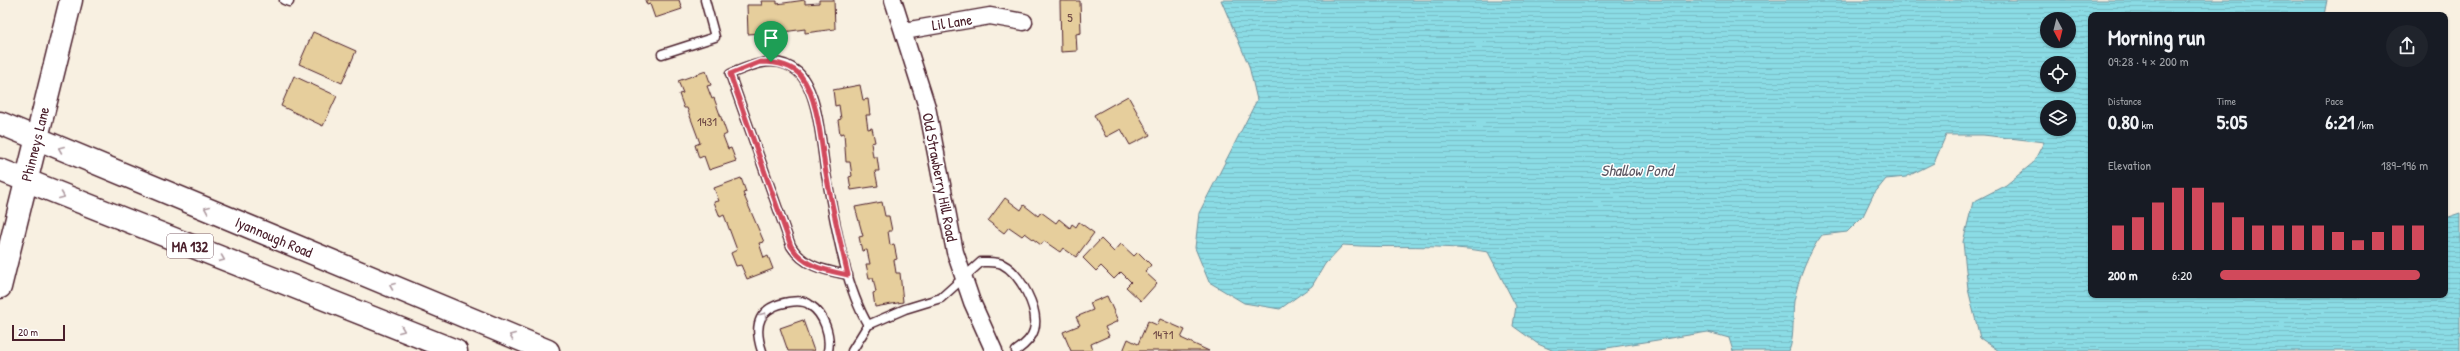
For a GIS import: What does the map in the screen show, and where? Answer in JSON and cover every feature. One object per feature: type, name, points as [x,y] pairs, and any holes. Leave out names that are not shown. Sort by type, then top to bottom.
[{"type":"main road","name":"Phinneys Lane","points":[[0,288],[70,0]]},
{"type":"main road","name":"Iyannough Road","points":[[0,123],[548,351]]},
{"type":"main road","name":"MA 132","points":[[0,170],[456,351]]},
{"type":"street","name":"Old Strawberry Hill Road","points":[[893,0],[904,30],[927,107],[948,224],[962,277],[994,351]]},
{"type":"street","name":"Lil Lane","points":[[904,30],[990,16],[1024,22]]},
{"type":"lane","points":[[662,54],[715,37],[705,0]]},
{"type":"lane","points":[[848,275],[808,264],[797,255],[791,246],[730,74],[760,62],[771,62],[789,66],[802,78],[812,100],[816,115],[848,275],[858,308],[868,325]]},
{"type":"lane","points":[[852,351],[860,334],[868,325],[905,309],[941,298],[962,277],[981,262],[1000,263],[1017,276],[1029,298],[1035,321],[1031,337],[1016,351]]},
{"type":"lane","points":[[762,351],[758,327],[765,312],[778,305],[797,301],[810,304],[822,318],[828,334],[828,351]]},
{"type":"water","name":"Shallow Pond","points":[[1221,0],[2327,0],[2325,12],[2088,12],[2088,298],[2448,298],[2448,217],[2460,213],[2460,351],[1999,351],[1980,338],[1968,289],[1963,242],[1973,202],[2006,185],[2033,163],[2044,142],[1983,135],[1946,135],[1934,163],[1906,177],[1886,179],[1873,195],[1863,216],[1847,232],[1822,235],[1808,257],[1798,284],[1794,301],[1793,333],[1789,351],[1733,351],[1729,338],[1708,332],[1588,351],[1554,351],[1538,344],[1513,326],[1516,306],[1488,252],[1470,249],[1343,245],[1325,264],[1312,286],[1280,309],[1244,303],[1209,282],[1195,248],[1199,213],[1257,100],[1249,66]]},
{"type":"building","points":[[645,0],[679,0],[682,9],[655,18],[650,4],[647,5]]},
{"type":"building","points":[[805,0],[805,4],[819,3],[819,0],[834,0],[835,29],[805,33],[805,29],[776,33],[776,30],[762,30],[763,33],[748,34],[747,5],[762,5],[761,1],[777,1],[777,4]]},
{"type":"building","points":[[1060,1],[1080,1],[1081,33],[1076,34],[1077,51],[1061,52]]},
{"type":"building","points":[[313,32],[356,51],[342,83],[299,64]]},
{"type":"building","points":[[706,71],[711,85],[707,86],[712,99],[714,98],[727,134],[723,136],[728,149],[731,148],[736,161],[709,170],[704,156],[699,158],[695,145],[700,143],[687,108],[684,108],[679,94],[683,93],[678,81]]},
{"type":"building","points":[[294,76],[337,96],[323,126],[281,106]]},
{"type":"building","points":[[860,85],[863,100],[868,99],[870,115],[866,115],[868,129],[872,128],[875,142],[871,143],[873,157],[877,157],[879,171],[875,171],[878,186],[851,190],[849,177],[852,176],[850,162],[846,162],[844,133],[840,134],[838,120],[841,119],[839,105],[835,106],[833,90]]},
{"type":"building","points":[[1128,96],[1150,135],[1130,145],[1121,129],[1106,137],[1094,115]]},
{"type":"building","points":[[741,178],[746,192],[743,193],[764,242],[759,243],[764,258],[768,256],[773,269],[747,279],[741,265],[736,266],[731,253],[737,250],[724,215],[720,217],[714,202],[719,201],[714,188]]},
{"type":"building","points":[[1005,198],[1021,210],[1024,205],[1038,216],[1041,212],[1056,223],[1059,219],[1070,228],[1072,224],[1076,227],[1079,222],[1094,233],[1076,257],[1063,248],[1060,252],[1044,241],[1041,245],[1025,233],[1022,236],[1009,227],[1004,233],[988,221]]},
{"type":"building","points":[[882,202],[885,216],[889,216],[892,231],[888,231],[890,245],[894,244],[897,259],[894,260],[896,273],[900,273],[903,302],[875,307],[873,293],[876,292],[873,278],[869,278],[866,264],[870,264],[867,250],[862,251],[859,237],[863,236],[855,207]]},
{"type":"building","points":[[1101,239],[1114,252],[1121,244],[1134,256],[1138,252],[1151,265],[1145,272],[1157,283],[1141,301],[1126,287],[1131,282],[1121,272],[1114,279],[1101,266],[1096,271],[1083,258]]},
{"type":"building","points":[[1107,296],[1118,321],[1105,327],[1109,336],[1091,344],[1093,351],[1071,351],[1063,332],[1080,325],[1076,317],[1093,310],[1090,303]]},
{"type":"building","points":[[1160,319],[1185,330],[1181,338],[1209,351],[1123,351],[1128,339],[1138,344],[1148,321],[1157,325]]},
{"type":"building","points":[[803,320],[814,351],[788,351],[780,328]]},
{"type":"route","points":[[760,62],[771,62],[789,66],[797,72],[807,86],[816,115],[826,174],[848,275],[824,270],[804,262],[791,246],[738,102],[730,74],[760,62]]}]
